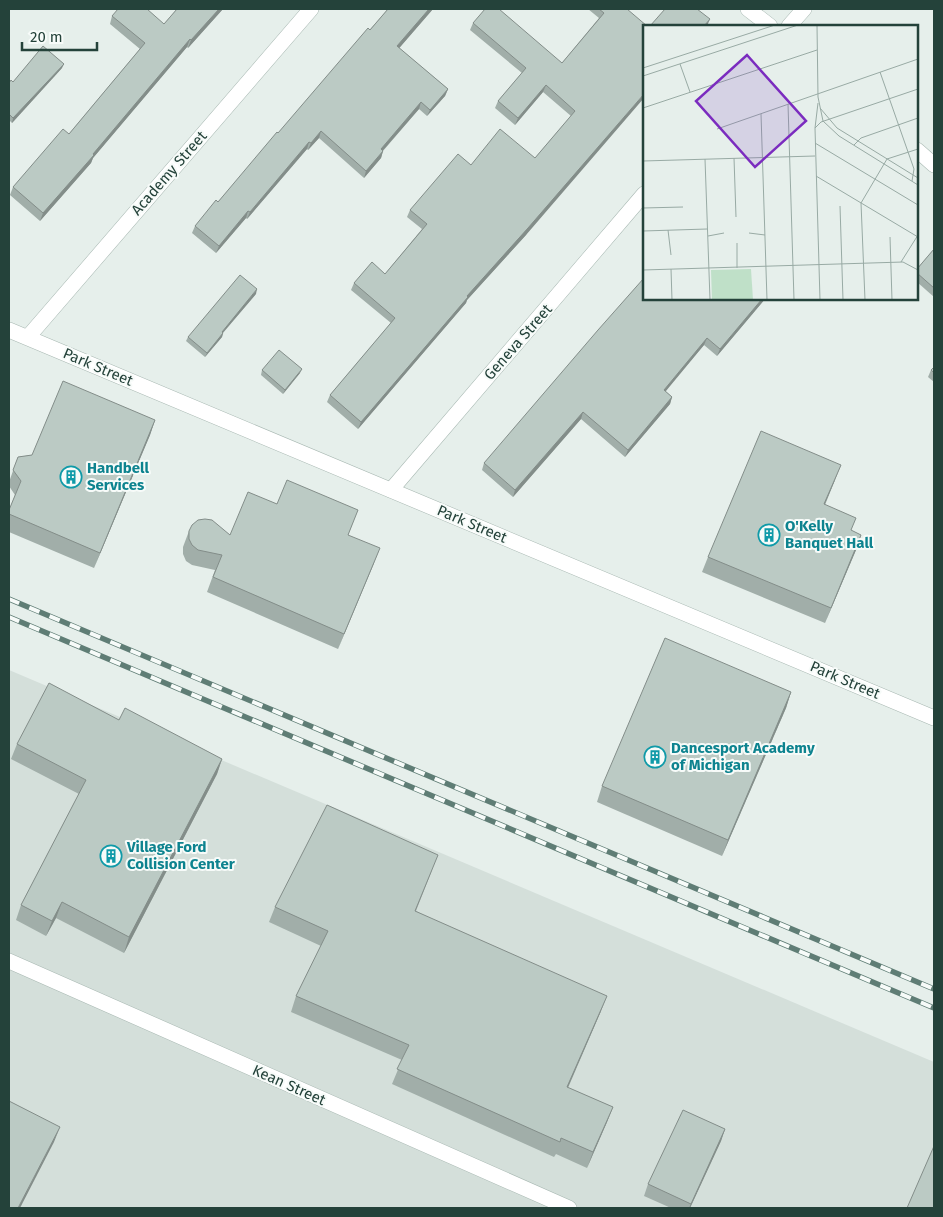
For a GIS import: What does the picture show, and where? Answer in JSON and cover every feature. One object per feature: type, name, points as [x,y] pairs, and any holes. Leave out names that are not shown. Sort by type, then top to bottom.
[{"type":"street","name":"Academy Street","points":[[28,337],[311,9]]},
{"type":"street","points":[[748,9],[769,25]]},
{"type":"street","points":[[790,25],[804,9]]},
{"type":"street","points":[[918,151],[934,165]]},
{"type":"street","name":"Geneva Street","points":[[391,490],[643,195]]},
{"type":"street","name":"Park Street","points":[[9,330],[934,718]]},
{"type":"street","name":"Kean Street","points":[[9,961],[569,1208]]},
{"type":"shaded area","points":[[9,670],[934,1062],[934,1208],[9,1208]]},
{"type":"building","points":[[118,9],[147,9],[164,24],[177,9],[219,9],[190,39],[94,155],[43,213],[13,187],[63,129],[69,134],[145,43],[112,16]]},
{"type":"building","points":[[388,9],[429,9],[397,46],[448,89],[430,110],[421,102],[381,149],[383,151],[366,171],[321,131],[311,143],[309,142],[219,246],[195,226],[216,200],[218,202],[368,28],[370,30]]},
{"type":"building","points":[[485,9],[499,9],[562,63],[604,13],[599,9],[627,9],[646,25],[643,25],[643,95],[467,296],[361,422],[330,395],[395,318],[354,283],[372,262],[385,274],[427,224],[410,210],[458,154],[471,165],[500,129],[535,158],[575,111],[546,85],[518,118],[498,101],[526,68],[473,23]]},
{"type":"building","points":[[665,9],[697,9],[710,19],[705,25],[651,25]]},
{"type":"building","points":[[43,46],[64,64],[13,118],[9,114],[9,83],[11,80],[13,82]]},
{"type":"building","points":[[934,249],[934,288],[918,274],[918,268]]},
{"type":"building","points":[[240,275],[257,289],[207,353],[188,337]]},
{"type":"building","points":[[643,279],[643,300],[761,300],[720,349],[707,338],[664,390],[672,397],[628,450],[583,412],[515,490],[484,463]]},
{"type":"building","points":[[279,350],[302,369],[285,390],[262,370]]},
{"type":"building","name":"Handbell Services","points":[[63,381],[155,420],[100,553],[9,514],[21,481],[13,470],[18,457],[32,455]]},
{"type":"building","name":"O'Kelly Banquet Hall","points":[[761,431],[841,465],[824,504],[856,518],[851,530],[861,535],[831,608],[708,557]]},
{"type":"building","points":[[287,480],[358,510],[348,535],[380,548],[344,634],[213,577],[222,555],[198,550],[189,539],[189,531],[192,525],[198,520],[205,519],[212,520],[230,535],[248,492],[277,504]]},
{"type":"building","name":"Dancesport Academy of Michigan","points":[[665,638],[791,692],[728,840],[602,786]]},
{"type":"building","name":"Village Ford Collision Center","points":[[49,683],[119,720],[125,708],[222,759],[129,937],[62,902],[52,921],[21,905],[86,780],[17,744]]},
{"type":"building","points":[[327,805],[438,855],[415,911],[607,996],[567,1087],[613,1107],[593,1152],[561,1138],[560,1142],[397,1069],[409,1045],[296,996],[328,931],[275,907]]},
{"type":"building","points":[[9,1101],[60,1127],[18,1208],[9,1208]]},
{"type":"building","points":[[683,1110],[725,1129],[691,1204],[648,1184]]},
{"type":"building","points":[[934,1146],[934,1208],[907,1208]]},
{"type":"railway","points":[[9,599],[934,989]]},
{"type":"railway","points":[[9,617],[934,1008]]},
{"type":"place","name":"Handbell Services","points":[[71,477]]},
{"type":"place","name":"O'Kelly Banquet Hall","points":[[769,535]]},
{"type":"place","name":"Dancesport Academy of Michigan","points":[[655,757]]},
{"type":"place","name":"Village Ford Collision Center","points":[[111,856]]}]
